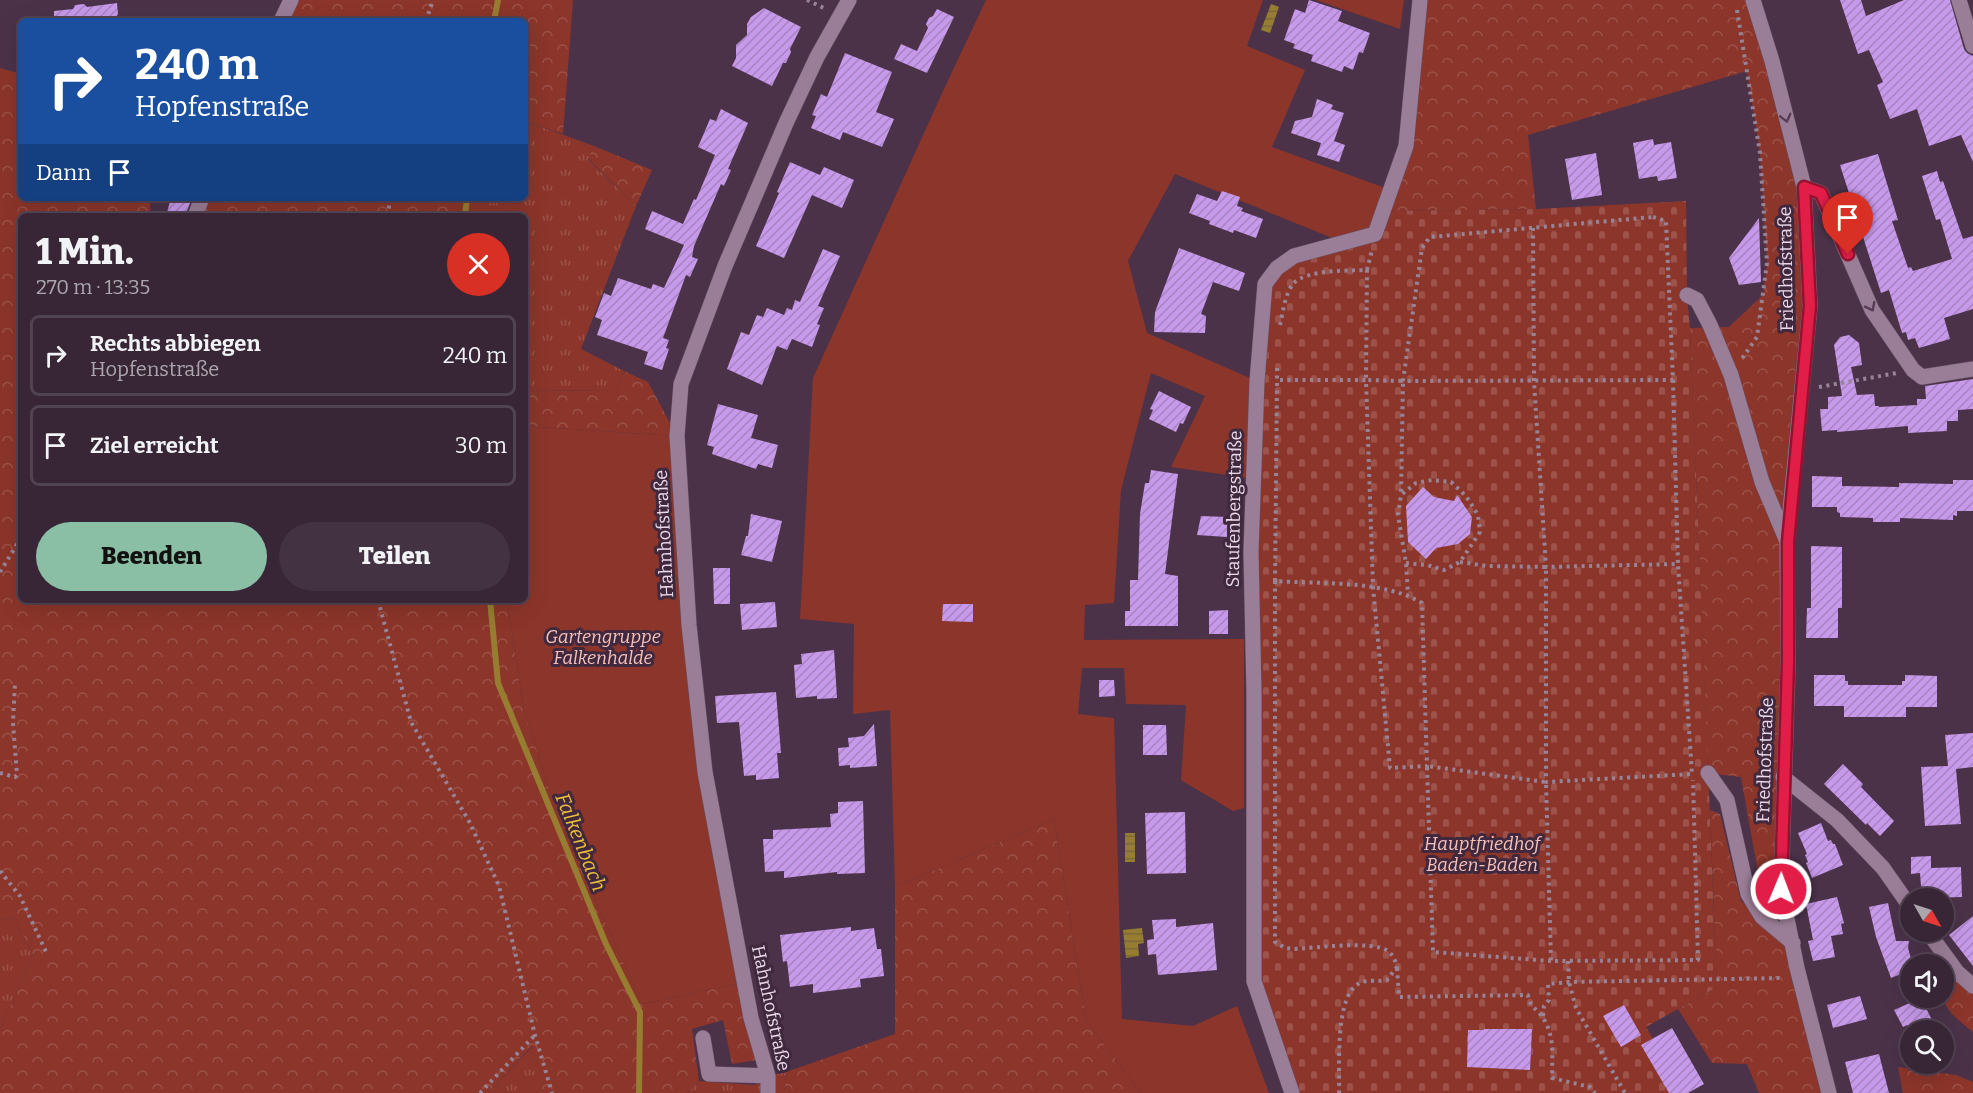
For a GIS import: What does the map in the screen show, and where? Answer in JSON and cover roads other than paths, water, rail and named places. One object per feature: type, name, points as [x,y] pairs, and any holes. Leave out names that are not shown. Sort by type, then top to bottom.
[{"type":"street","points":[[282,18],[291,0]]},
{"type":"street","name":"Hahnhofstraße","points":[[768,1093],[768,1076],[751,1018],[705,772],[688,625],[678,436],[681,384],[725,266],[786,123],[817,57],[849,0]]},
{"type":"street","name":"Staufenbergstraße","points":[[1292,1093],[1254,981],[1254,693],[1251,552],[1257,381],[1265,284],[1277,268],[1294,256],[1375,234],[1406,146],[1420,0]]},
{"type":"street","name":"Friedhofstraße","points":[[1753,0],[1772,61],[1804,187],[1810,306],[1788,542],[1788,663],[1781,889],[1797,968],[1829,1093]]},
{"type":"street","points":[[1959,0],[1973,46]]},
{"type":"street","points":[[1804,187],[1821,193],[1872,310],[1913,370],[1922,377],[1973,369]]},
{"type":"street","name":"Friedhofstraße","points":[[1687,295],[1697,300],[1731,375],[1762,482],[1788,542]]},
{"type":"street","name":"Friedhofstraße","points":[[1708,773],[1727,800],[1748,894],[1762,916],[1793,943]]},
{"type":"street","points":[[1783,777],[1837,820],[1883,868],[1900,892]]},
{"type":"street","points":[[1935,942],[1957,972],[1973,986]]},
{"type":"street","points":[[703,1038],[709,1074],[768,1076]]},
{"type":"waterway","name":"Falkenbach","points":[[495,18],[498,0]]},
{"type":"waterway","name":"Falkenbach","points":[[465,213],[467,201]]},
{"type":"waterway","name":"Falkenbach","points":[[490,603],[498,683],[606,944],[640,1012],[639,1093]]},
{"type":"park label","name":"Gartengruppe Falkenhalde","points":[[603,647]]},
{"type":"park label","name":"Hauptfriedhof Baden-Baden","points":[[1482,854]]}]
